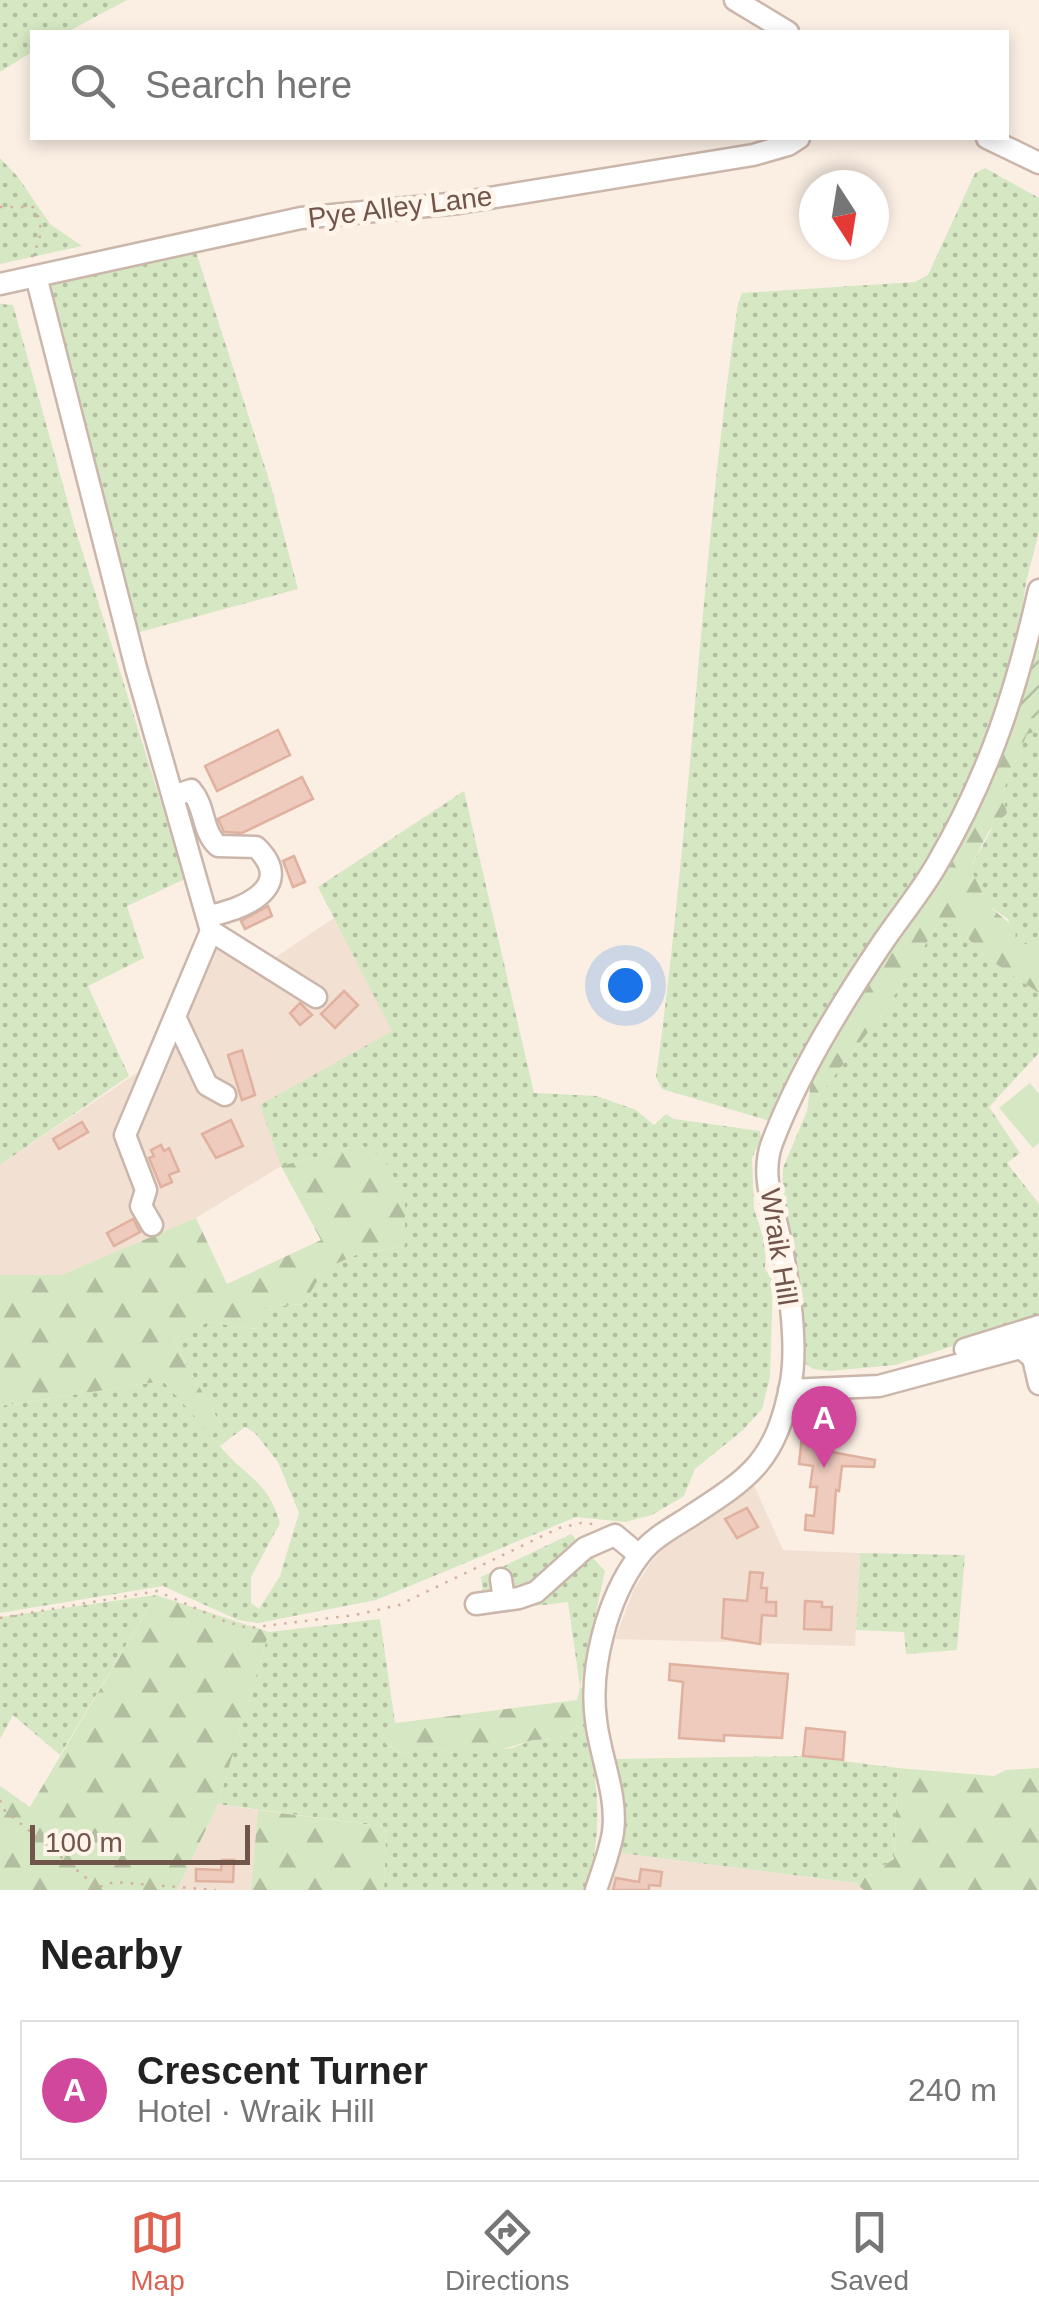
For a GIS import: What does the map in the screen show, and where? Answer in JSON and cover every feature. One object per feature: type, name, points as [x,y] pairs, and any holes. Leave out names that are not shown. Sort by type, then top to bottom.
[{"type":"street","points":[[735,0],[785,30]]},
{"type":"street","name":"Pye Alley Lane","points":[[0,284],[301,218],[459,203],[753,155],[796,140]]},
{"type":"street","points":[[991,140],[1039,163]]},
{"type":"street","points":[[30,277],[209,924],[125,1136],[146,1190],[141,1206],[152,1225]]},
{"type":"street","name":"Wraik Hill","points":[[596,1890],[613,1830],[596,1721],[594,1678],[604,1631],[639,1555],[664,1533],[750,1475],[772,1446],[790,1384],[792,1336],[781,1242],[768,1183],[771,1144],[810,1062],[879,946],[935,868],[973,798],[1004,726],[1039,590]]},
{"type":"street","points":[[173,796],[191,790],[200,800],[210,838],[218,846],[256,847],[266,859],[270,874],[259,897],[209,924]]},
{"type":"street","points":[[209,924],[316,997]]},
{"type":"street","points":[[175,1017],[207,1085],[225,1095]]},
{"type":"street","points":[[790,1384],[898,1371],[1039,1326]]},
{"type":"street","points":[[790,1384],[879,1386],[1030,1345],[1039,1384]]},
{"type":"street","points":[[476,1604],[503,1590],[536,1592],[585,1548],[615,1535],[639,1555]]},
{"type":"path","points":[[0,208],[33,207],[40,217],[40,242],[28,262],[30,277]]},
{"type":"path","points":[[0,1618],[157,1591],[224,1622],[248,1628],[309,1622],[399,1605],[560,1528],[581,1523],[598,1525],[615,1535]]},
{"type":"path","points":[[0,1800],[3,1809],[96,1886]]},
{"type":"path","points":[[90,1890],[114,1882],[216,1890]]},
{"type":"shaded area","points":[[334,918],[393,1031],[261,1105],[281,1166],[196,1218],[61,1275],[0,1275],[0,1165],[144,1068],[212,946],[258,969]]},
{"type":"shaded area","points":[[754,1485],[783,1550],[860,1553],[855,1646],[615,1639],[634,1589],[653,1559]]},
{"type":"shaded area","points":[[218,1804],[258,1810],[251,1890],[177,1890]]},
{"type":"shaded area","points":[[613,1852],[855,1883],[864,1890],[600,1890]]},
{"type":"green space","points":[[0,0],[127,0],[71,30],[30,30],[30,53],[0,72]]},
{"type":"green space","points":[[0,158],[50,224],[82,246],[0,264]]},
{"type":"green space","points":[[985,168],[1039,198],[1039,532],[1026,582],[1020,628],[971,781],[932,863],[788,1081],[770,1121],[662,1089],[656,1077],[679,884],[714,497],[738,304],[742,293],[915,282],[928,275],[975,173]]},
{"type":"green space","points":[[196,252],[271,486],[298,589],[136,633],[32,284]]},
{"type":"green space","points":[[0,304],[13,305],[75,528],[185,879],[127,906],[144,958],[88,986],[129,1076],[0,1165]]},
{"type":"green space","points":[[1039,627],[1039,720],[1015,714]]},
{"type":"green space","points":[[1015,714],[1039,720],[1039,731],[1027,734],[1005,786],[1007,813],[989,831],[970,868],[989,906],[1016,929],[1015,941],[1039,948],[1039,993],[983,955],[956,925],[941,919],[886,1009],[807,1111],[811,1081],[839,1030],[949,864]]},
{"type":"green space","points":[[1039,731],[1039,948],[1015,941],[1008,919],[989,906],[970,868],[998,818],[1005,786],[1027,733]]},
{"type":"green space","points":[[464,791],[534,1093],[597,1096],[636,1110],[654,1125],[666,1114],[674,1119],[760,1131],[761,1139],[752,1158],[754,1209],[766,1246],[765,1269],[773,1281],[770,1377],[762,1409],[695,1469],[684,1496],[652,1515],[625,1522],[576,1517],[376,1600],[258,1623],[238,1620],[163,1586],[0,1613],[0,1406],[163,1381],[212,1435],[221,1425],[173,1340],[208,1322],[257,1329],[264,1307],[304,1304],[324,1269],[356,1255],[405,1246],[362,1145],[281,1166],[260,1105],[392,1031],[318,887]],"holes":[[[245,1427],[255,1433],[278,1462],[299,1513],[280,1576],[259,1609],[251,1603],[251,1577],[280,1523],[262,1488],[220,1446]]]},
{"type":"green space","points":[[941,919],[956,925],[983,955],[1039,993],[1039,1053],[989,1107],[1020,1153],[1007,1163],[1039,1204],[1039,1318],[895,1365],[813,1369],[800,1360],[804,1316],[782,1205],[783,1168],[807,1111],[886,1009]]},
{"type":"green space","points":[[1030,1083],[1039,1094],[1039,1143],[1033,1148],[999,1108]]},
{"type":"green space","points":[[362,1145],[382,1157],[405,1195],[405,1246],[356,1255],[324,1269],[304,1304],[264,1307],[257,1329],[208,1322],[173,1340],[221,1425],[212,1436],[163,1381],[0,1406],[0,1275],[61,1275],[196,1218],[227,1284],[321,1240],[281,1166]]},
{"type":"green space","points":[[571,1534],[605,1571],[580,1687],[568,1602],[485,1612],[481,1577]]},
{"type":"green space","points":[[860,1553],[965,1555],[957,1650],[906,1654],[904,1632],[856,1630]]},
{"type":"green space","points":[[156,1595],[60,1755],[13,1715],[0,1739],[0,1617]]},
{"type":"green space","points":[[156,1595],[269,1632],[218,1804],[177,1890],[0,1890],[0,1786],[30,1807]]},
{"type":"green space","points":[[380,1619],[395,1723],[386,1744],[402,1754],[432,1747],[454,1753],[512,1748],[533,1740],[559,1739],[585,1723],[597,1806],[587,1890],[384,1890],[386,1827],[218,1804],[269,1632]]},
{"type":"green space","points":[[580,1687],[585,1689],[585,1723],[559,1739],[533,1740],[486,1754],[454,1753],[432,1747],[402,1754],[385,1743],[395,1723],[577,1700]]},
{"type":"green space","points":[[803,1756],[898,1768],[894,1859],[855,1883],[613,1852],[610,1759]]},
{"type":"green space","points":[[898,1768],[994,1776],[1006,1770],[1039,1768],[1039,1890],[864,1890],[855,1883],[894,1859]]},
{"type":"green space","points":[[258,1810],[386,1827],[384,1890],[251,1890]]},
{"type":"building","points":[[278,730],[290,755],[217,791],[205,766]]},
{"type":"building","points":[[302,777],[313,799],[242,833],[224,832],[218,819]]},
{"type":"building","points":[[294,856],[305,882],[293,887],[283,861]]},
{"type":"building","points":[[268,906],[272,916],[245,929],[241,921]]},
{"type":"building","points":[[344,991],[358,1005],[335,1028],[321,1014]]},
{"type":"building","points":[[300,1003],[312,1015],[300,1025],[290,1013]]},
{"type":"building","points":[[242,1050],[255,1095],[242,1100],[228,1055]]},
{"type":"building","points":[[231,1120],[243,1146],[216,1158],[202,1134]]},
{"type":"building","points":[[82,1122],[88,1132],[59,1149],[53,1139]]},
{"type":"building","points":[[161,1145],[164,1151],[169,1148],[179,1171],[169,1175],[172,1182],[161,1187],[149,1158],[154,1156],[151,1150]]},
{"type":"building","points":[[133,1219],[140,1232],[114,1246],[107,1233]]},
{"type":"building","points":[[812,1404],[825,1407],[822,1424],[827,1426],[821,1450],[875,1460],[874,1467],[842,1466],[833,1533],[805,1530],[806,1515],[814,1516],[817,1487],[810,1487],[813,1466],[799,1464]]},
{"type":"building","points":[[747,1508],[758,1527],[737,1538],[725,1519]]},
{"type":"building","points":[[750,1572],[763,1573],[761,1588],[767,1588],[766,1602],[776,1602],[776,1616],[762,1615],[760,1644],[722,1638],[724,1599],[747,1601]]},
{"type":"building","points":[[805,1601],[832,1607],[831,1630],[804,1629]]},
{"type":"building","points":[[670,1664],[788,1674],[782,1738],[679,1738],[683,1682],[669,1680]]},
{"type":"building","points":[[806,1728],[845,1732],[843,1760],[803,1756]]},
{"type":"building","points":[[222,1860],[234,1860],[233,1882],[196,1881],[196,1869],[221,1870]]},
{"type":"building","points":[[641,1869],[662,1872],[660,1886],[649,1885],[649,1890],[613,1890],[616,1878],[639,1882]]},
{"type":"place","name":"Crescent Turner","points":[[824,1468]]}]
